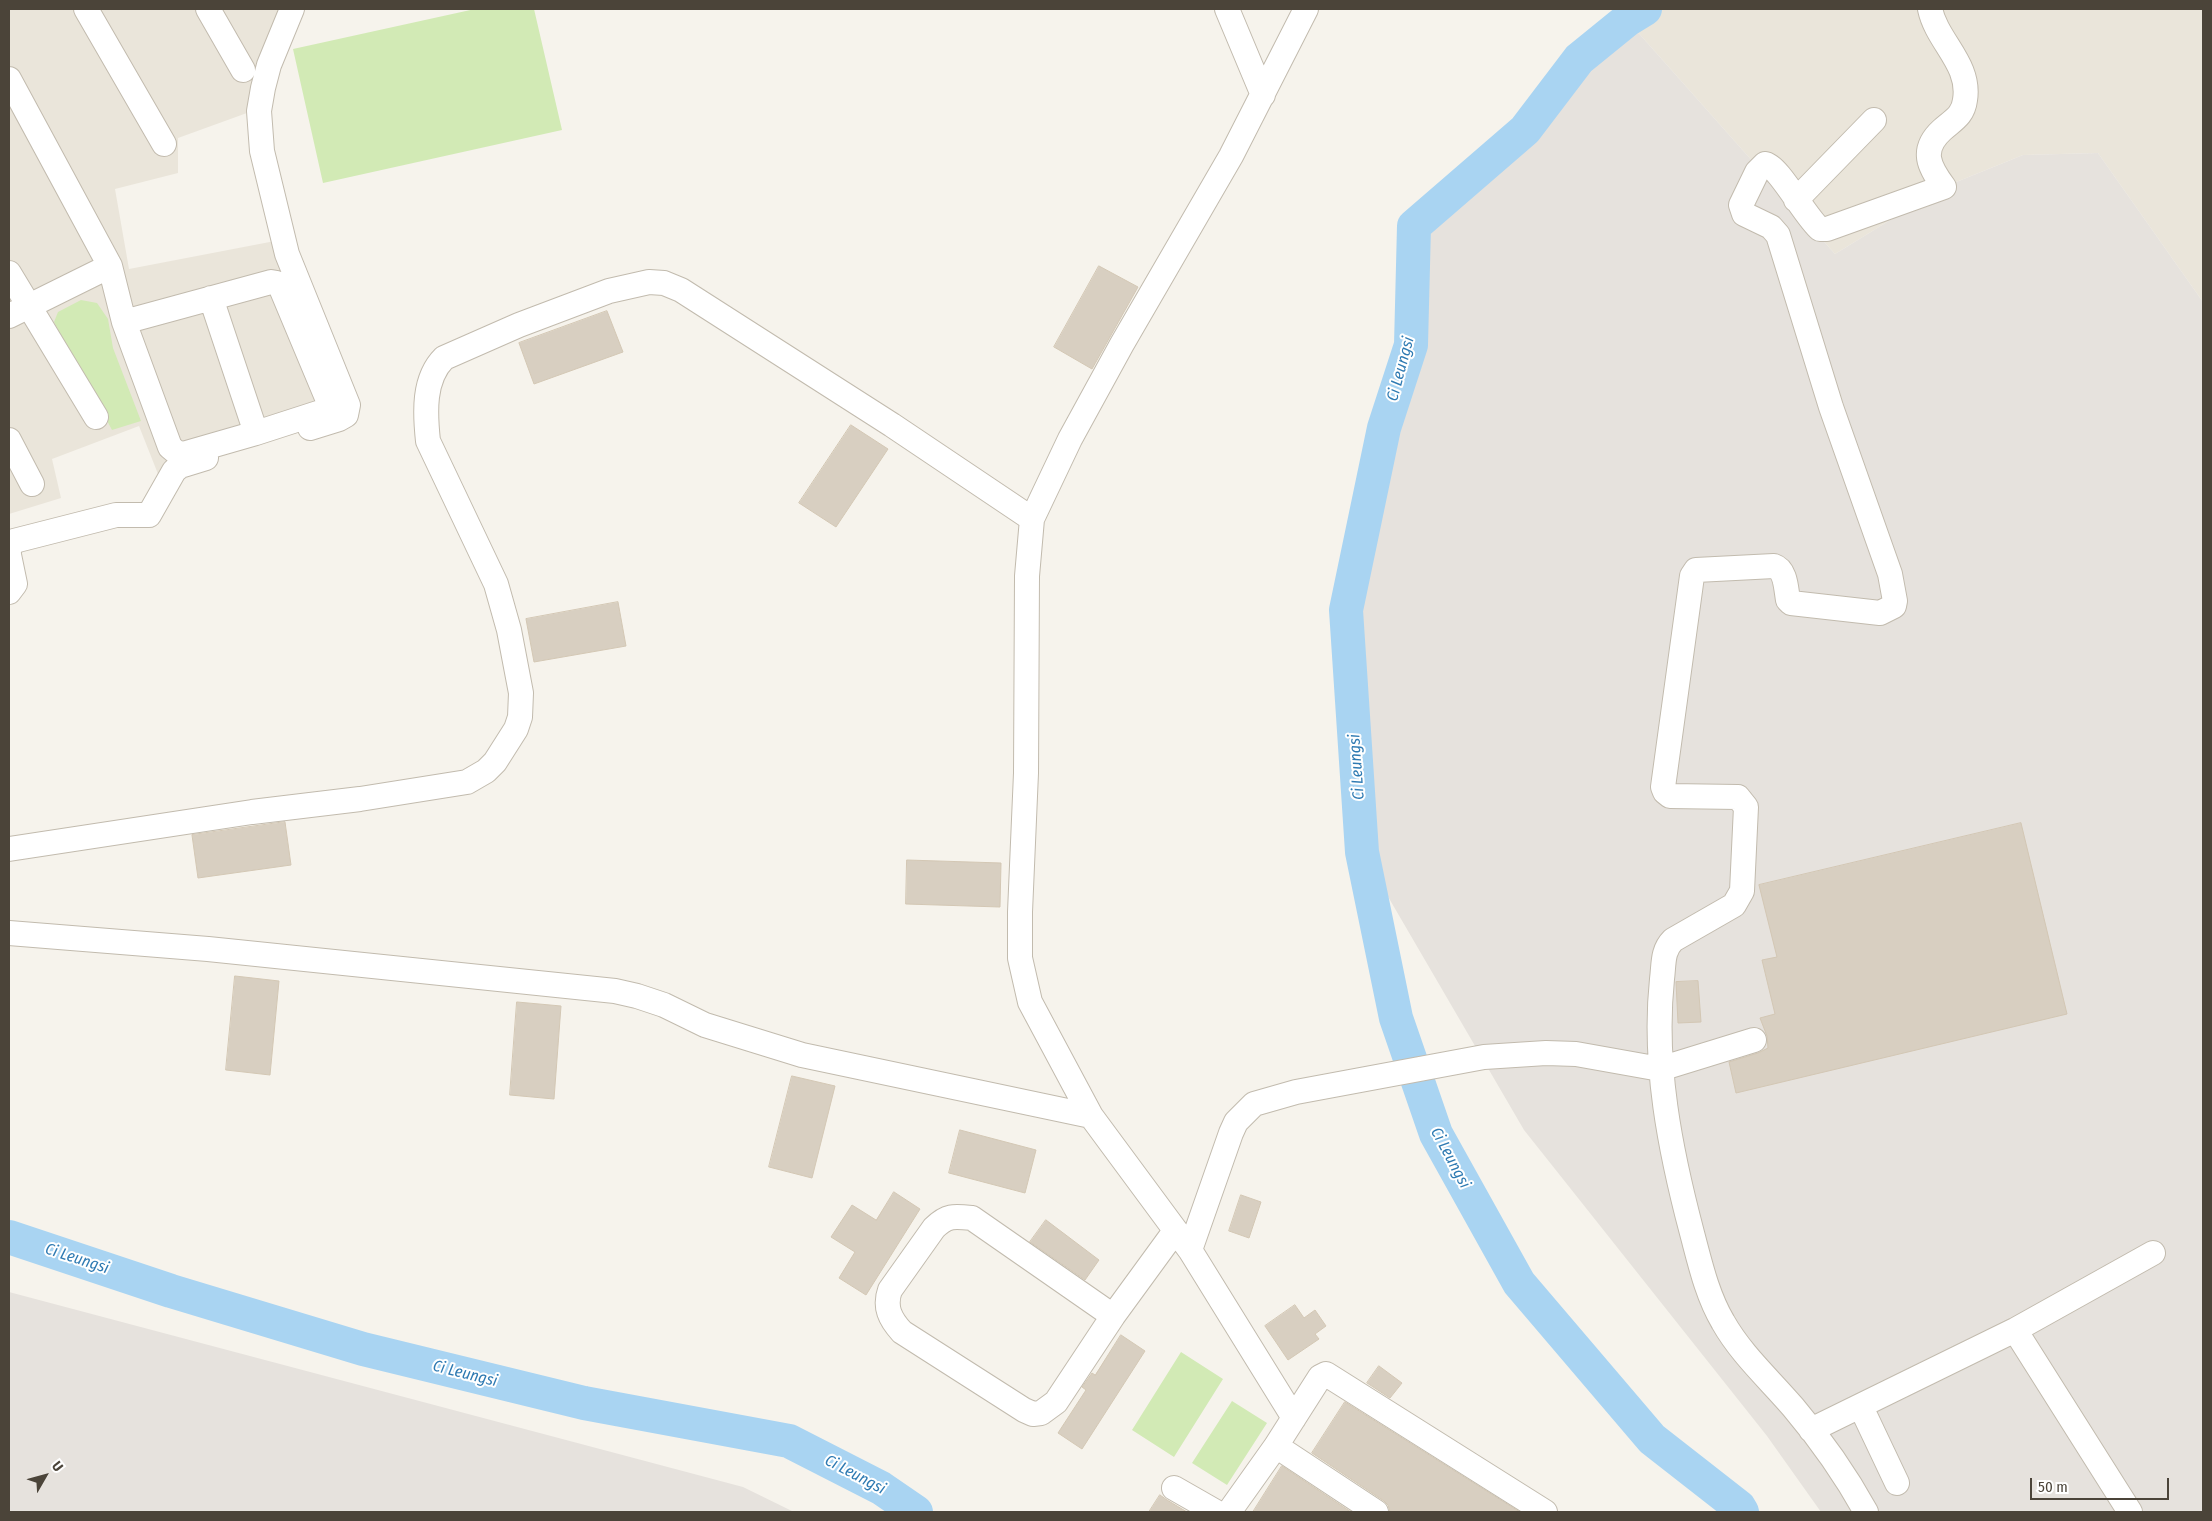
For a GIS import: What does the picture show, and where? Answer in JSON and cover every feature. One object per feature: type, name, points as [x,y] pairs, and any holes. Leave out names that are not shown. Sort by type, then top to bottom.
[{"type":"street","points":[[86,9],[164,144]]},
{"type":"street","points":[[208,9],[243,70]]},
{"type":"street","points":[[9,549],[14,541],[116,515],[149,515],[174,470],[180,466],[339,419],[348,410],[348,405],[287,254],[262,151],[260,111],[263,88],[269,65],[292,9]]},
{"type":"street","points":[[1227,9],[1263,95]]},
{"type":"street","points":[[1294,1418],[1190,1250],[1091,1116],[1030,1002],[1020,958],[1020,912],[1026,773],[1028,576],[1032,520],[1070,439],[1122,344],[1231,156],[1306,9]]},
{"type":"street","points":[[1866,1512],[1832,1456],[1732,1337],[1710,1297],[1682,1194],[1660,1069],[1659,1010],[1665,948],[1673,940],[1734,904],[1742,891],[1746,807],[1735,796],[1670,796],[1663,787],[1693,573],[1701,569],[1774,566],[1780,569],[1788,600],[1794,604],[1880,613],[1891,609],[1895,601],[1890,574],[1831,407],[1778,235],[1771,227],[1744,214],[1741,205],[1758,172],[1765,164],[1774,169],[1816,226],[1824,229],[1944,187],[1931,169],[1928,158],[1932,143],[1942,130],[1958,117],[1963,109],[1966,99],[1965,81],[1954,53],[1938,33],[1930,9]]},
{"type":"street","points":[[9,79],[110,266],[124,322],[170,447],[176,452],[183,454],[324,411],[330,405],[281,288],[277,283],[270,282],[124,322]]},
{"type":"street","points":[[1796,200],[1874,120]]},
{"type":"street","points":[[18,311],[110,266]]},
{"type":"street","points":[[9,273],[18,311],[96,416]]},
{"type":"street","points":[[9,849],[243,813],[360,799],[467,782],[486,771],[495,762],[516,729],[520,717],[521,692],[509,630],[496,584],[478,542],[428,441],[426,422],[427,397],[431,377],[437,365],[444,358],[519,325],[609,291],[649,282],[664,283],[682,290],[892,425],[1032,520]]},
{"type":"street","points":[[211,298],[256,433]]},
{"type":"street","points":[[9,440],[32,484]]},
{"type":"street","points":[[9,555],[15,584],[9,592]]},
{"type":"street","points":[[9,933],[246,953],[615,992],[637,996],[664,1005],[705,1024],[802,1056],[1091,1116]]},
{"type":"street","points":[[1190,1250],[1236,1122],[1254,1104],[1296,1092],[1484,1057],[1546,1053],[1576,1054],[1660,1069],[1754,1040]]},
{"type":"street","points":[[1113,1316],[972,1218],[957,1216],[942,1219],[934,1228],[890,1290],[887,1299],[888,1311],[893,1322],[902,1332],[1033,1414],[1041,1413],[1056,1402],[1113,1316],[1175,1231]]},
{"type":"street","points":[[1812,1430],[2015,1330],[2154,1253]]},
{"type":"street","points":[[2015,1330],[2130,1512]]},
{"type":"street","points":[[1229,1512],[1276,1446],[1323,1374],[1329,1375],[1434,1444],[1545,1512]]},
{"type":"street","points":[[1861,1407],[1897,1483]]},
{"type":"street","points":[[1276,1446],[1376,1512]]},
{"type":"street","points":[[1174,1488],[1216,1512]]},
{"type":"shaded area","points":[[9,9],[286,9],[258,109],[178,138],[178,173],[115,189],[129,269],[275,241],[345,417],[158,474],[139,426],[52,459],[61,498],[9,514]]},
{"type":"shaded area","points":[[1645,9],[2203,9],[2203,302],[2098,153],[2023,155],[1944,187],[1835,254],[1627,20]]},
{"type":"shaded area","points":[[1627,20],[1835,254],[1944,187],[2023,155],[2098,153],[2203,302],[2203,1512],[1821,1512],[1767,1436],[1524,1130],[1362,852],[1346,610],[1375,473],[1411,345],[1414,226],[1525,130],[1579,59]]},
{"type":"shaded area","points":[[9,1292],[743,1487],[794,1512],[9,1512]]},
{"type":"green space","points":[[475,9],[534,9],[562,130],[323,183],[293,49]]},
{"type":"green space","points":[[81,300],[97,303],[108,319],[113,348],[141,421],[112,430],[54,322],[58,312]]},
{"type":"green space","points":[[1181,1352],[1223,1379],[1174,1457],[1132,1430]]},
{"type":"green space","points":[[1232,1401],[1267,1423],[1227,1485],[1192,1463]]},
{"type":"building","points":[[1099,266],[1138,287],[1092,369],[1054,347]]},
{"type":"building","points":[[607,311],[623,352],[534,384],[519,343]]},
{"type":"building","points":[[851,425],[888,449],[836,527],[799,503]]},
{"type":"building","points":[[618,602],[626,646],[534,662],[526,619]]},
{"type":"building","points":[[285,822],[291,865],[198,878],[192,835]]},
{"type":"building","points":[[2021,823],[2067,1014],[1736,1093],[1729,1062],[1768,1048],[1767,1036],[1760,1018],[1775,1014],[1762,960],[1777,957],[1759,885]]},
{"type":"building","points":[[907,860],[1001,863],[1000,907],[906,904]]},
{"type":"building","points":[[235,976],[279,981],[270,1075],[226,1070]]},
{"type":"building","points":[[1698,981],[1701,1022],[1678,1023],[1676,982]]},
{"type":"building","points":[[517,1002],[561,1006],[554,1099],[510,1095]]},
{"type":"building","points":[[792,1076],[835,1086],[812,1178],[769,1167]]},
{"type":"building","points":[[960,1130],[1036,1150],[1025,1193],[949,1173]]},
{"type":"building","points":[[894,1192],[920,1209],[866,1295],[839,1278],[855,1252],[831,1237],[852,1205],[876,1220]]},
{"type":"building","points":[[1241,1195],[1261,1202],[1249,1238],[1229,1231]]},
{"type":"building","points":[[1046,1220],[1099,1260],[1085,1280],[1030,1242]]},
{"type":"building","points":[[1295,1305],[1304,1318],[1315,1310],[1326,1326],[1315,1334],[1319,1339],[1288,1360],[1265,1326]]},
{"type":"building","points":[[1121,1335],[1145,1351],[1082,1449],[1058,1433],[1086,1390],[1082,1387],[1092,1373],[1095,1375]]},
{"type":"building","points":[[1379,1366],[1402,1383],[1390,1398],[1367,1383]]},
{"type":"building","points":[[1345,1402],[1520,1512],[1390,1512],[1388,1505],[1384,1501],[1312,1453]]},
{"type":"building","points":[[1282,1466],[1351,1512],[1253,1512]]},
{"type":"building","points":[[1160,1495],[1167,1500],[1187,1512],[1149,1512]]},
{"type":"waterway","name":"Ci Leungsi","points":[[1645,9],[1627,20],[1579,59],[1525,130],[1414,226],[1411,345],[1384,428],[1346,610],[1362,852],[1396,1018],[1436,1134],[1519,1283],[1652,1439],[1739,1507],[1742,1512]]},
{"type":"waterway","name":"Ci Leungsi","points":[[9,1237],[171,1291],[363,1349],[584,1403],[789,1441],[881,1488],[916,1512]]}]
